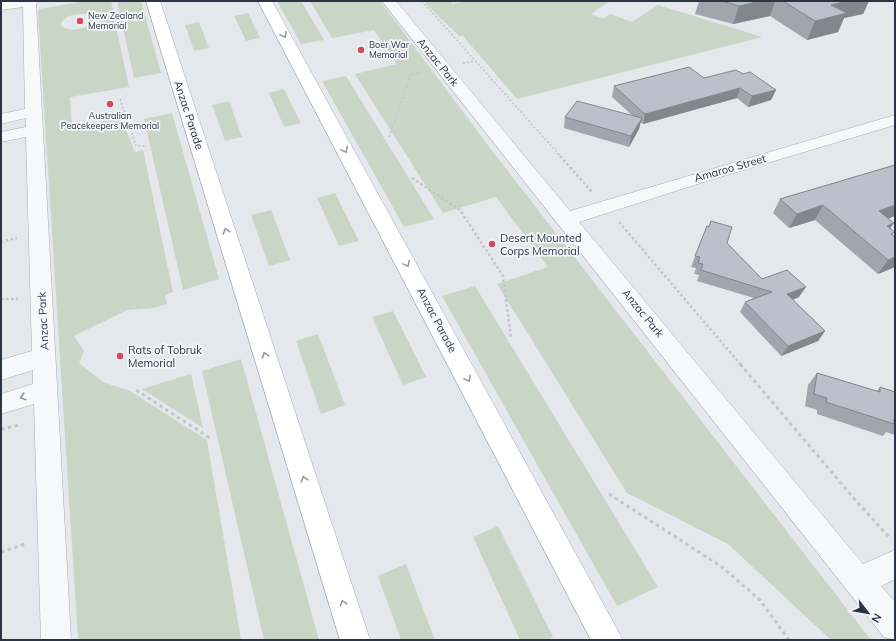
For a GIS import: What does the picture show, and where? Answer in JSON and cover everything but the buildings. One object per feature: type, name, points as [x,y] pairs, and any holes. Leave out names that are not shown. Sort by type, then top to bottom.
[{"type":"main road","name":"Anzac Parade","points":[[153,1],[355,640]]},
{"type":"main road","name":"Anzac Parade","points":[[265,1],[608,640]]},
{"type":"street","name":"Anzac Park","points":[[31,1],[34,121],[56,640]]},
{"type":"street","points":[[1,6],[31,1]]},
{"type":"street","name":"Anzac Park","points":[[389,1],[895,626]]},
{"type":"street","points":[[1,119],[34,121]]},
{"type":"street","name":"Amaroo Street","points":[[566,219],[895,120]]},
{"type":"street","points":[[1,137],[34,121]]},
{"type":"street","points":[[1,370],[44,357]]},
{"type":"street","points":[[1,404],[46,390]]},
{"type":"street","points":[[860,581],[895,564]]},
{"type":"path","points":[[422,1],[605,207],[852,496],[895,543]]},
{"type":"path","points":[[91,20],[117,15]]},
{"type":"path","points":[[389,137],[411,74],[475,61]]},
{"type":"path","points":[[120,99],[136,146],[147,146]]},
{"type":"path","points":[[412,178],[460,210],[503,276],[511,338]]},
{"type":"path","points":[[1,242],[18,238]]},
{"type":"path","points":[[1,299],[18,300]]},
{"type":"path","points":[[136,390],[210,438]]},
{"type":"path","points":[[1,429],[19,425]]},
{"type":"path","points":[[609,494],[722,567],[760,600],[789,640]]},
{"type":"green space","points":[[86,1],[111,1],[114,14],[84,14],[69,16],[61,25],[66,29],[79,29],[114,17],[129,87],[70,97],[72,127],[104,121],[104,118],[120,115],[135,152],[143,150],[173,292],[165,295],[167,304],[154,308],[127,310],[74,336],[84,351],[79,363],[103,382],[130,391],[207,440],[241,640],[78,640],[38,13],[39,9]]},
{"type":"green space","points":[[117,1],[141,1],[161,73],[134,78]]},
{"type":"green space","points":[[277,1],[301,1],[324,40],[301,44]]},
{"type":"green space","points":[[310,1],[380,1],[490,148],[871,640],[831,640],[728,544],[627,493],[497,284],[548,267],[496,197],[443,213],[355,74],[397,64],[374,30],[332,38]]},
{"type":"green space","points":[[425,1],[451,1],[452,4],[465,1],[610,1],[591,14],[603,19],[610,14],[632,22],[658,5],[762,37],[517,99],[463,36],[459,36],[426,4]]},
{"type":"green space","points":[[248,13],[260,38],[246,41],[234,16]]},
{"type":"green space","points":[[199,22],[209,48],[194,51],[185,25]]},
{"type":"green space","points":[[346,76],[434,219],[404,227],[322,81]]},
{"type":"green space","points":[[284,89],[301,123],[284,127],[269,93]]},
{"type":"green space","points":[[229,101],[242,137],[225,141],[212,105]]},
{"type":"green space","points":[[172,113],[219,279],[183,290],[144,119]]},
{"type":"green space","points":[[335,193],[359,241],[339,246],[317,198]]},
{"type":"green space","points":[[271,210],[290,260],[269,266],[251,215]]},
{"type":"green space","points":[[475,286],[658,587],[617,606],[442,296]]},
{"type":"green space","points":[[393,311],[426,377],[403,385],[372,317]]},
{"type":"green space","points":[[318,334],[345,405],[321,414],[296,341]]},
{"type":"green space","points":[[241,359],[319,640],[264,640],[202,371]]},
{"type":"green space","points":[[191,374],[203,428],[142,389]]},
{"type":"green space","points":[[498,526],[553,637],[547,640],[520,640],[473,537]]},
{"type":"green space","points":[[406,564],[435,640],[401,640],[378,576]]},
{"type":"place","name":"New Zealand Memorial","points":[[80,21]]},
{"type":"place","name":"Boer War Memorial","points":[[361,50]]},
{"type":"place","name":"Australian Peacekeepers Memorial","points":[[110,104]]},
{"type":"place","name":"Desert Mounted Corps Memorial","points":[[492,244]]},
{"type":"place","name":"Rats of Tobruk Memorial","points":[[120,356]]}]
